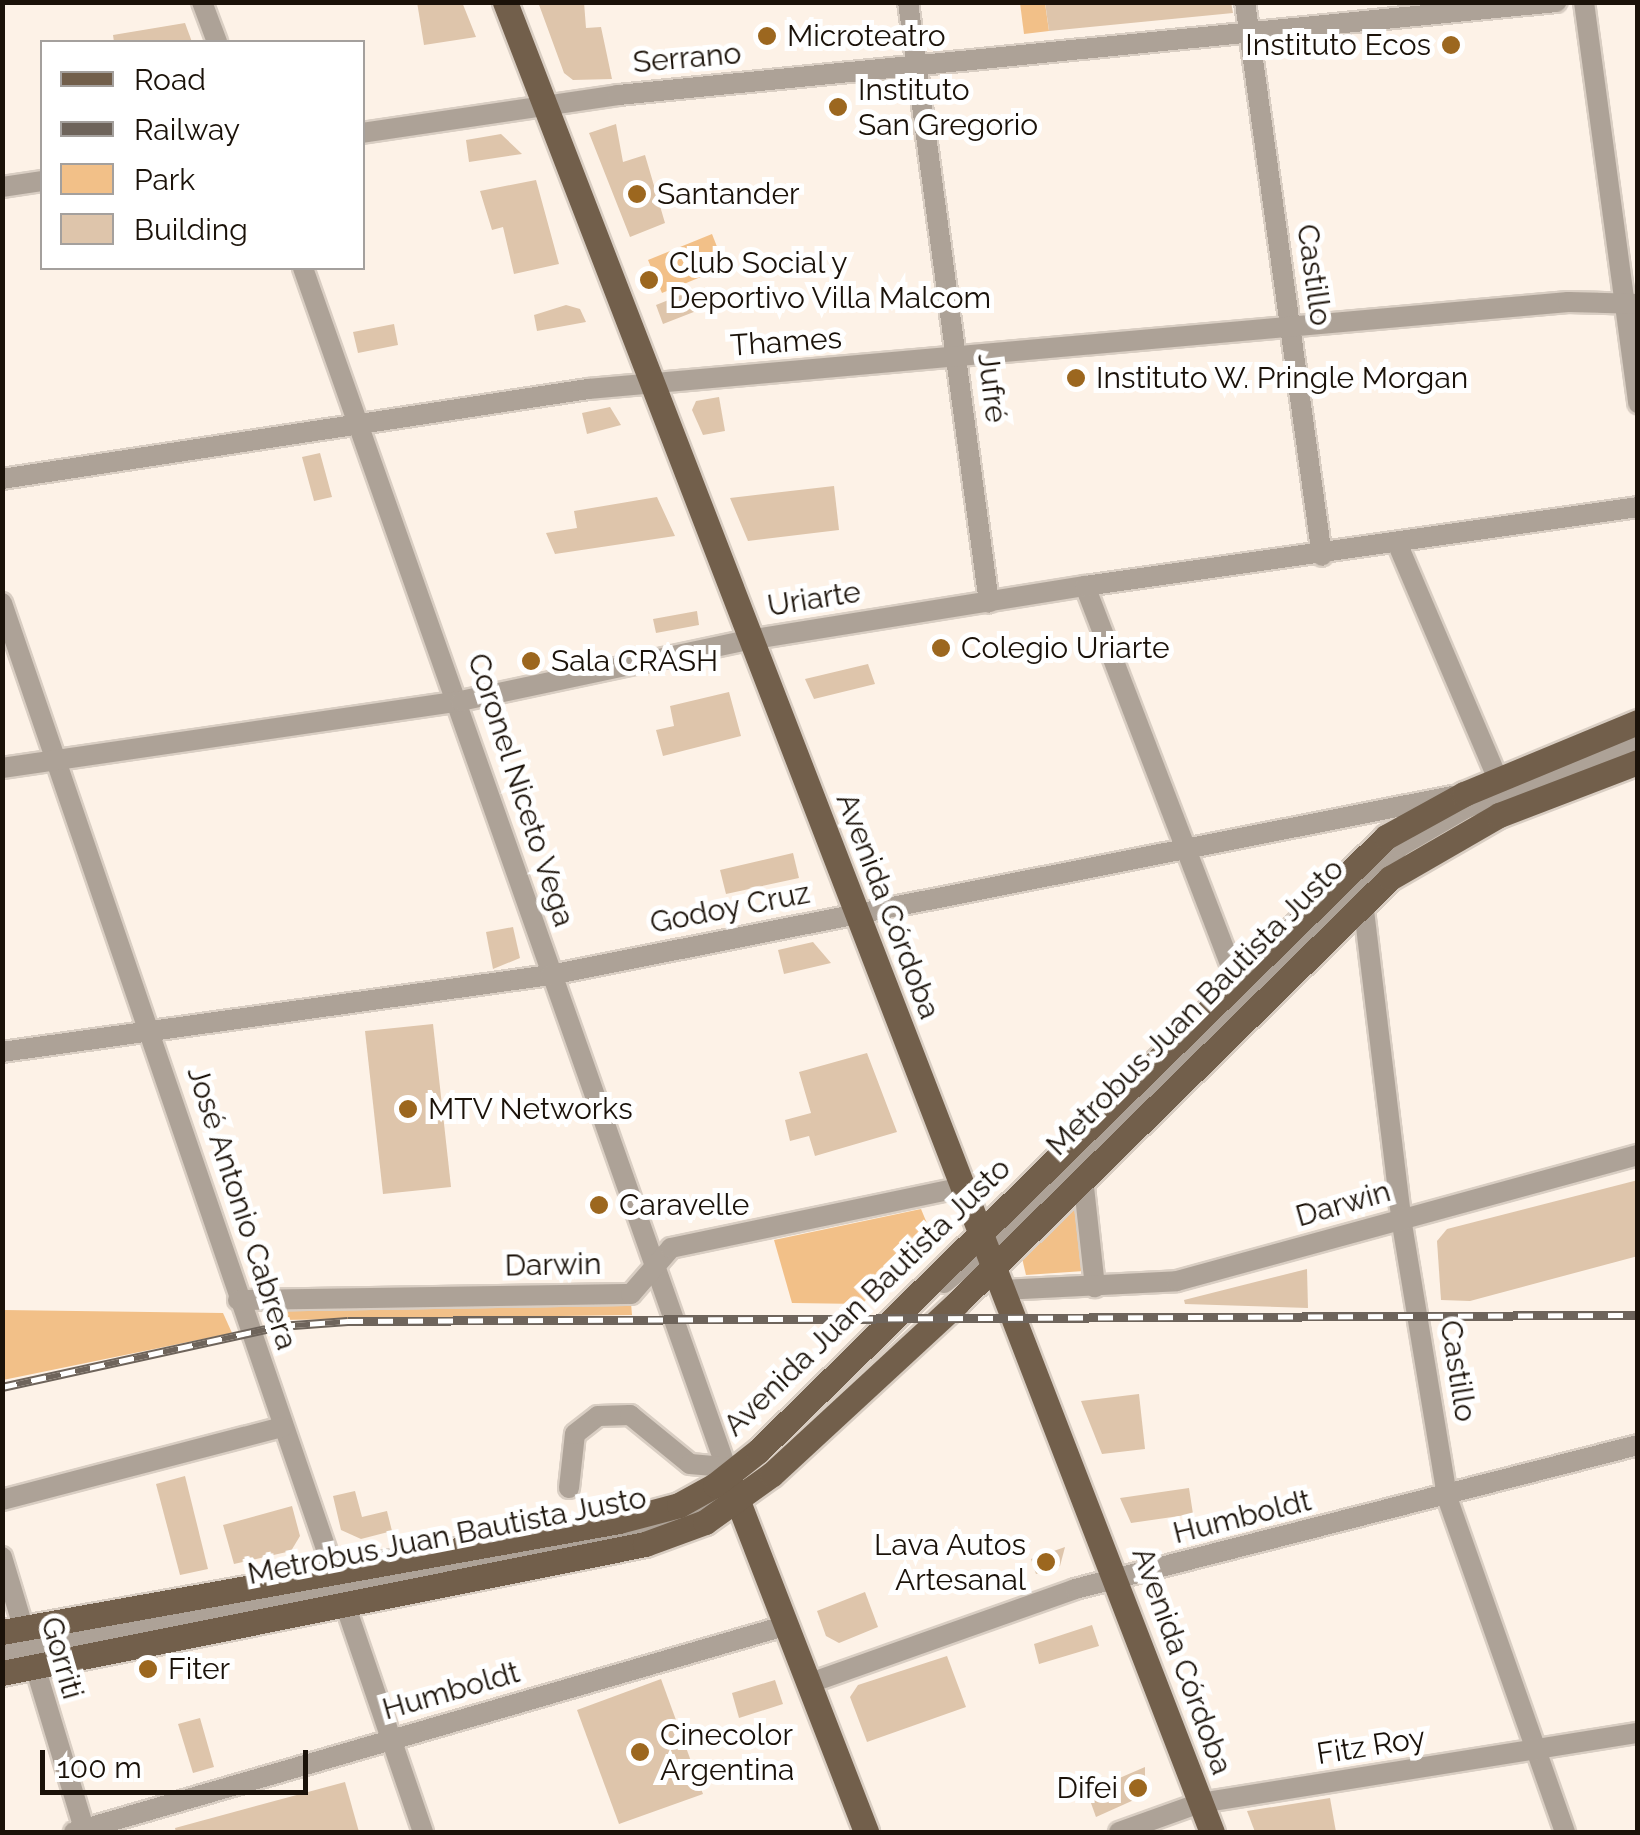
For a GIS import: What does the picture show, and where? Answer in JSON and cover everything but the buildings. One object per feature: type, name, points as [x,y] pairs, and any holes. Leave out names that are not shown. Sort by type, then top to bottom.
[{"type":"main road","name":"Avenida Córdoba","points":[[505,2],[648,382],[1117,1578],[1212,1832]]},
{"type":"main road","name":"Avenida Juan Bautista Justo","points":[[22,1644],[340,1589],[679,1505],[731,1483],[990,1260],[1236,980],[1386,837],[1464,794],[1638,722]]},
{"type":"main road","name":"Avenida Juan Bautista Justo","points":[[2,1673],[22,1644],[340,1589],[645,1544],[705,1522],[731,1483],[1082,1178],[1364,902],[1464,833],[1638,762]]},
{"type":"main road","points":[[731,1483],[866,1832]]},
{"type":"street","points":[[202,2],[216,40]]},
{"type":"street","name":"Jufré","points":[[908,2],[989,602]]},
{"type":"street","name":"Castillo","points":[[1244,2],[1322,556]]},
{"type":"street","name":"Serrano","points":[[365,133],[543,104],[1556,2]]},
{"type":"street","points":[[1584,2],[1630,304],[1638,403]]},
{"type":"street","points":[[2,187],[40,181]]},
{"type":"street","name":"Coronel Niceto Vega","points":[[304,270],[461,701],[550,975],[731,1483]]},
{"type":"street","name":"Thames","points":[[2,479],[648,382],[1292,330],[1568,302],[1630,304]]},
{"type":"street","name":"Uriarte","points":[[2,768],[461,701],[748,640],[1085,586],[1322,556],[1638,507]]},
{"type":"street","points":[[1398,545],[1498,779]]},
{"type":"street","points":[[1085,586],[1236,980]]},
{"type":"street","name":"José Antonio Cabrera","points":[[2,602],[154,1035],[238,1300],[424,1832]]},
{"type":"street","name":"Metrobus Juan Bautista Justo","points":[[990,1260],[1399,847],[1466,808],[1638,741]]},
{"type":"street","name":"Godoy Cruz","points":[[2,1052],[154,1035],[550,975],[1464,794]]},
{"type":"street","name":"Castillo","points":[[1364,902],[1402,1218],[1446,1497],[1566,1832]]},
{"type":"street","name":"Darwin","points":[[990,1260],[1095,1287],[1177,1282],[1638,1155]]},
{"type":"street","points":[[1082,1178],[1095,1287]]},
{"type":"street","name":"Darwin","points":[[238,1300],[631,1294],[671,1248],[962,1188]]},
{"type":"street","points":[[569,1488],[575,1434],[598,1416],[630,1415],[690,1464],[731,1483]]},
{"type":"street","points":[[2,1500],[283,1428]]},
{"type":"street","name":"Humboldt","points":[[810,1683],[1117,1578],[1638,1445]]},
{"type":"street","name":"Gorriti","points":[[2,1557],[22,1644],[81,1832]]},
{"type":"street","name":"Humboldt","points":[[81,1832],[788,1624]]},
{"type":"street","points":[[2,1655],[22,1644]]},
{"type":"street","name":"Fitz Roy","points":[[1118,1832],[1200,1803],[1638,1734]]},
{"type":"green space","points":[[1020,3],[1045,3],[1049,31],[1024,34]]},
{"type":"green space","points":[[712,234],[725,267],[662,293],[648,260]]},
{"type":"green space","points":[[1073,1207],[1081,1207],[1084,1271],[1026,1275],[1022,1258]]},
{"type":"green space","points":[[921,1209],[931,1233],[862,1304],[792,1303],[774,1240]]},
{"type":"green space","points":[[631,1303],[632,1315],[279,1320],[274,1308]]},
{"type":"green space","points":[[3,1310],[223,1313],[232,1333],[3,1380]]},
{"type":"railway","points":[[2,1387],[280,1326],[348,1321],[1638,1315]]},
{"type":"place","name":"Microteatro","points":[[767,36]]},
{"type":"place","name":"Instituto Ecos","points":[[1451,45]]},
{"type":"place","name":"Instituto San Gregorio","points":[[838,107]]},
{"type":"place","name":"Santander","points":[[637,194]]},
{"type":"place","name":"Club Social y Deportivo Villa Malcom","points":[[649,280]]},
{"type":"place","name":"Instituto W. Pringle Morgan","points":[[1076,378]]},
{"type":"place","name":"Colegio Uriarte","points":[[941,648]]},
{"type":"place","name":"Sala CRASH","points":[[531,661]]},
{"type":"place","name":"MTV Networks","points":[[408,1109]]},
{"type":"place","name":"Caravelle","points":[[599,1205]]},
{"type":"place","name":"Lava Autos Artesanal","points":[[1046,1562]]},
{"type":"place","name":"Fiter","points":[[148,1669]]},
{"type":"place","name":"Cinecolor Argentina","points":[[640,1752]]},
{"type":"place","name":"Difei","points":[[1138,1788]]}]
